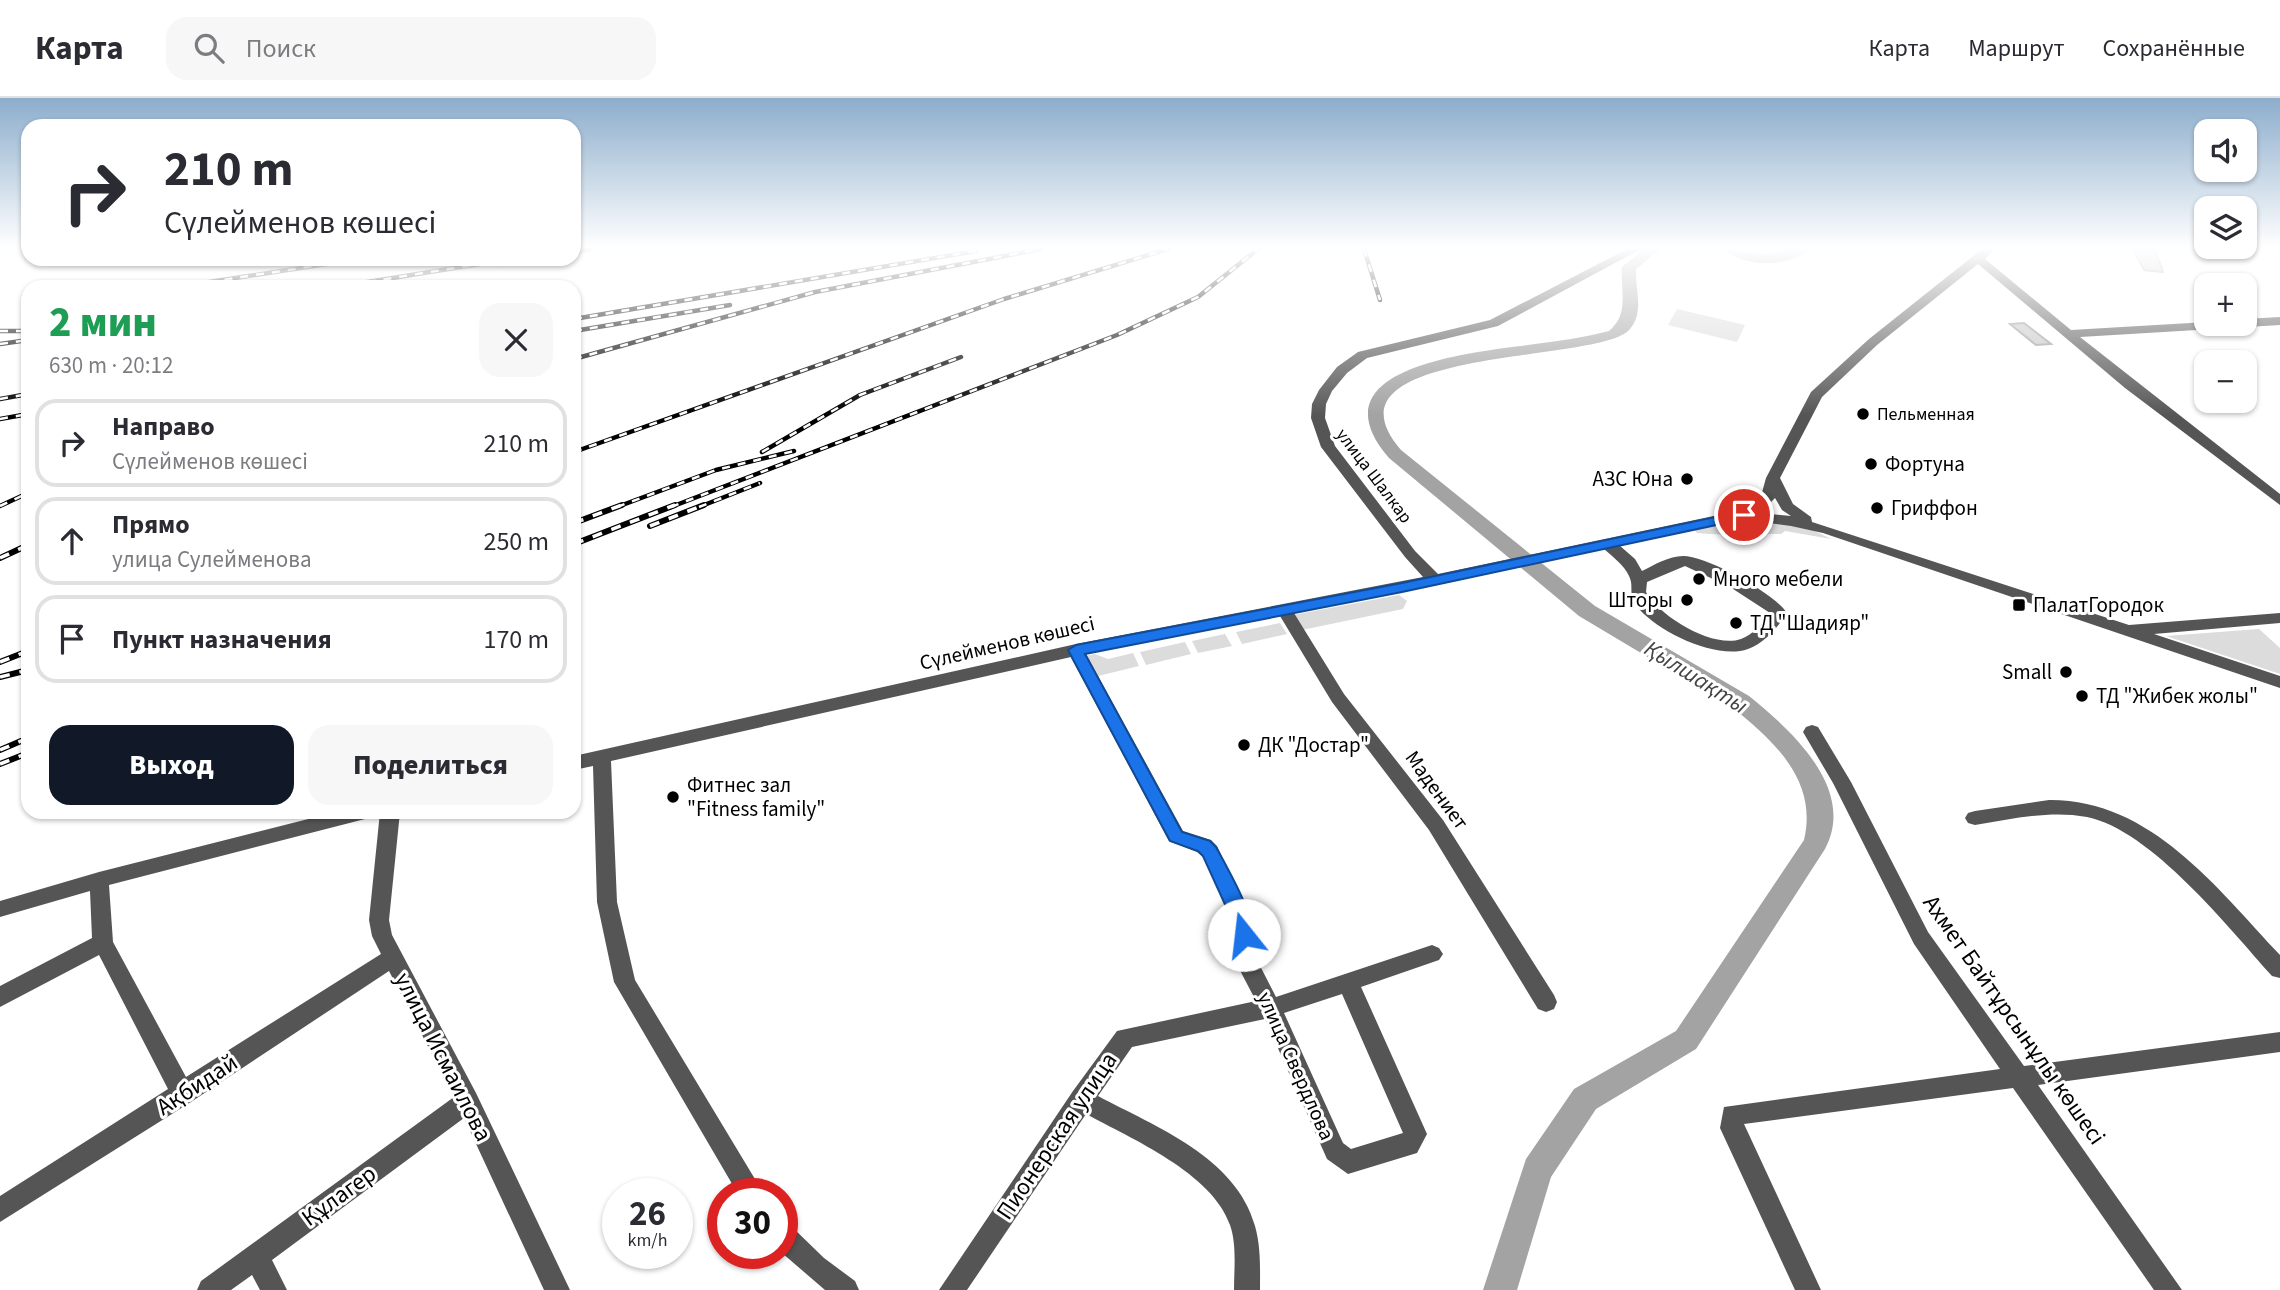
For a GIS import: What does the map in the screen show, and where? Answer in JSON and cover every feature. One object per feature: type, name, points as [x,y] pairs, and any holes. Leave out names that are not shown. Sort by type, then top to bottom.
[{"type":"street","name":"улица Шалкар","points":[[1435,580],[1410,554],[1328,447],[1318,418],[1319,404],[1342,370],[1363,355],[1494,323],[1529,305]]},
{"type":"street","points":[[1744,515],[1763,505],[1768,498],[1773,478],[1816,395],[1873,342],[1920,305]]},
{"type":"street","points":[[2033,305],[2280,501]]},
{"type":"street","points":[[2257,322],[2280,321]]},
{"type":"street","points":[[2068,334],[2194,326]]},
{"type":"street","points":[[1773,478],[1787,508],[1828,530]]},
{"type":"street","name":"Сүлейменов көшесі","points":[[581,762],[1076,650],[1435,580],[1744,515]]},
{"type":"street","points":[[1744,515],[1791,521],[1828,530],[2280,682]]},
{"type":"street","points":[[1606,542],[1629,563],[1639,579],[1636,593],[1649,609],[1691,636],[1715,646],[1741,645],[1751,641],[1779,613],[1769,602],[1691,562],[1673,563],[1639,579]]},
{"type":"street","name":"Мадениет","points":[[1284,610],[1338,698],[1436,825],[1546,1002]]},
{"type":"street","points":[[2124,631],[2280,618]]},
{"type":"street","name":"улица Свердлова","points":[[1076,650],[1176,836],[1204,846],[1209,852],[1243,922],[1245,959],[1272,1008],[1335,1151],[1342,1160],[1354,1161],[1409,1145],[1415,1133],[1348,982]]},
{"type":"street","name":"Ахмет Байтұрсынұлы көшесі","points":[[1812,733],[1849,793],[1889,880],[1921,938],[2169,1290]]},
{"type":"street","points":[[602,757],[607,902],[625,982],[742,1178]]},
{"type":"street","points":[[1975,818],[2027,810],[2078,808],[2111,817],[2145,837],[2210,895],[2280,969]]},
{"type":"street","points":[[0,909],[99,880],[338,819]]},
{"type":"street","name":"улица Исмаилова","points":[[389,819],[379,920],[382,936],[468,1101],[557,1290]]},
{"type":"street","points":[[99,880],[103,943],[183,1094]]},
{"type":"street","points":[[0,997],[103,943]]},
{"type":"street","name":"Пионерская улица","points":[[952,1290],[1125,1038],[1272,1008],[1432,954]]},
{"type":"street","name":"Ақбидай","points":[[0,1210],[392,958]]},
{"type":"street","points":[[1808,1290],[1772,1220],[1732,1128],[1732,1115],[2280,1042]]},
{"type":"street","points":[[1081,1099],[1202,1168],[1227,1192],[1242,1221],[1247,1245],[1247,1290]]},
{"type":"street","name":"Құлагер","points":[[209,1290],[468,1101]]},
{"type":"street","points":[[798,1251],[846,1290]]},
{"type":"street","points":[[256,1256],[274,1290]]},
{"type":"shaded area","points":[[1677,309],[1745,325],[1737,342],[1668,325]]},
{"type":"shaded area","points":[[1768,521],[1813,530],[1831,539],[1785,531],[1781,534],[1718,534],[1697,533],[1694,529],[1736,522]]},
{"type":"shaded area","points":[[1399,595],[1407,601],[1403,609],[1302,630],[1293,615]]},
{"type":"shaded area","points":[[1280,623],[1287,634],[1242,644],[1236,632]]},
{"type":"shaded area","points":[[2259,629],[2280,648],[2280,674],[2166,636]]},
{"type":"shaded area","points":[[1225,634],[1232,646],[1198,653],[1192,641]]},
{"type":"shaded area","points":[[1185,642],[1191,654],[1146,665],[1140,652]]},
{"type":"shaded area","points":[[1133,653],[1139,666],[1094,677],[1085,656],[1095,654],[1108,659]]},
{"type":"building","points":[[2024,323],[2051,344],[2036,345],[2010,324]]},
{"type":"waterway","name":"Қылшақты","points":[[1500,1290],[1537,1170],[1585,1099],[1686,1040],[1816,842],[1821,821],[1813,782],[1802,763],[1789,746],[1757,715],[1741,702],[1587,611],[1395,454],[1378,427],[1376,417],[1380,398],[1386,389],[1396,382],[1419,371],[1445,364],[1562,346],[1615,334],[1628,320],[1631,305]]},
{"type":"railway","points":[[581,318],[659,305]]},
{"type":"railway","points":[[581,330],[730,305]]},
{"type":"railway","points":[[581,357],[770,305]]},
{"type":"railway","points":[[581,450],[988,305]]},
{"type":"railway","points":[[671,507],[1117,335],[1182,305]]},
{"type":"railway","points":[[0,331],[21,331]]},
{"type":"railway","points":[[0,344],[21,341]]},
{"type":"railway","points":[[762,452],[860,395],[961,357]]},
{"type":"railway","points":[[0,399],[21,395]]},
{"type":"railway","points":[[0,419],[21,415]]},
{"type":"railway","points":[[617,507],[716,470],[794,451]]},
{"type":"railway","points":[[699,507],[760,483]]},
{"type":"railway","points":[[0,506],[21,496]]},
{"type":"railway","points":[[581,520],[622,505]]},
{"type":"railway","points":[[581,541],[675,505]]},
{"type":"railway","points":[[650,526],[704,505]]},
{"type":"railway","points":[[0,558],[21,548]]},
{"type":"railway","points":[[0,662],[21,654]]},
{"type":"railway","points":[[0,677],[21,672]]},
{"type":"railway","points":[[0,750],[21,741]]},
{"type":"railway","points":[[0,764],[21,756]]},
{"type":"place","name":"Пельменная","points":[[1863,414]]},
{"type":"place","name":"Фортуна","points":[[1871,464]]},
{"type":"place","name":"АЗС Юна","points":[[1687,479]]},
{"type":"place","name":"Гриффон","points":[[1877,508]]},
{"type":"place","name":"Много мебели","points":[[1699,579]]},
{"type":"place","name":"Шторы","points":[[1687,600]]},
{"type":"place","name":"ПалатГородок","points":[[2019,605]]},
{"type":"place","name":"ТД \"Шадияр\"","points":[[1736,623]]},
{"type":"place","name":"Small","points":[[2066,672]]},
{"type":"place","name":"ТД \"Жибек жолы\"","points":[[2082,696]]},
{"type":"place","name":"ДК \"Достар\"","points":[[1244,745]]},
{"type":"place","name":"Фитнес зал \"Fitness family\"","points":[[673,797]]},
{"type":"route","points":[[1244,935],[1243,922],[1209,852],[1204,846],[1176,836],[1076,650],[1402,587],[1744,515]]}]
